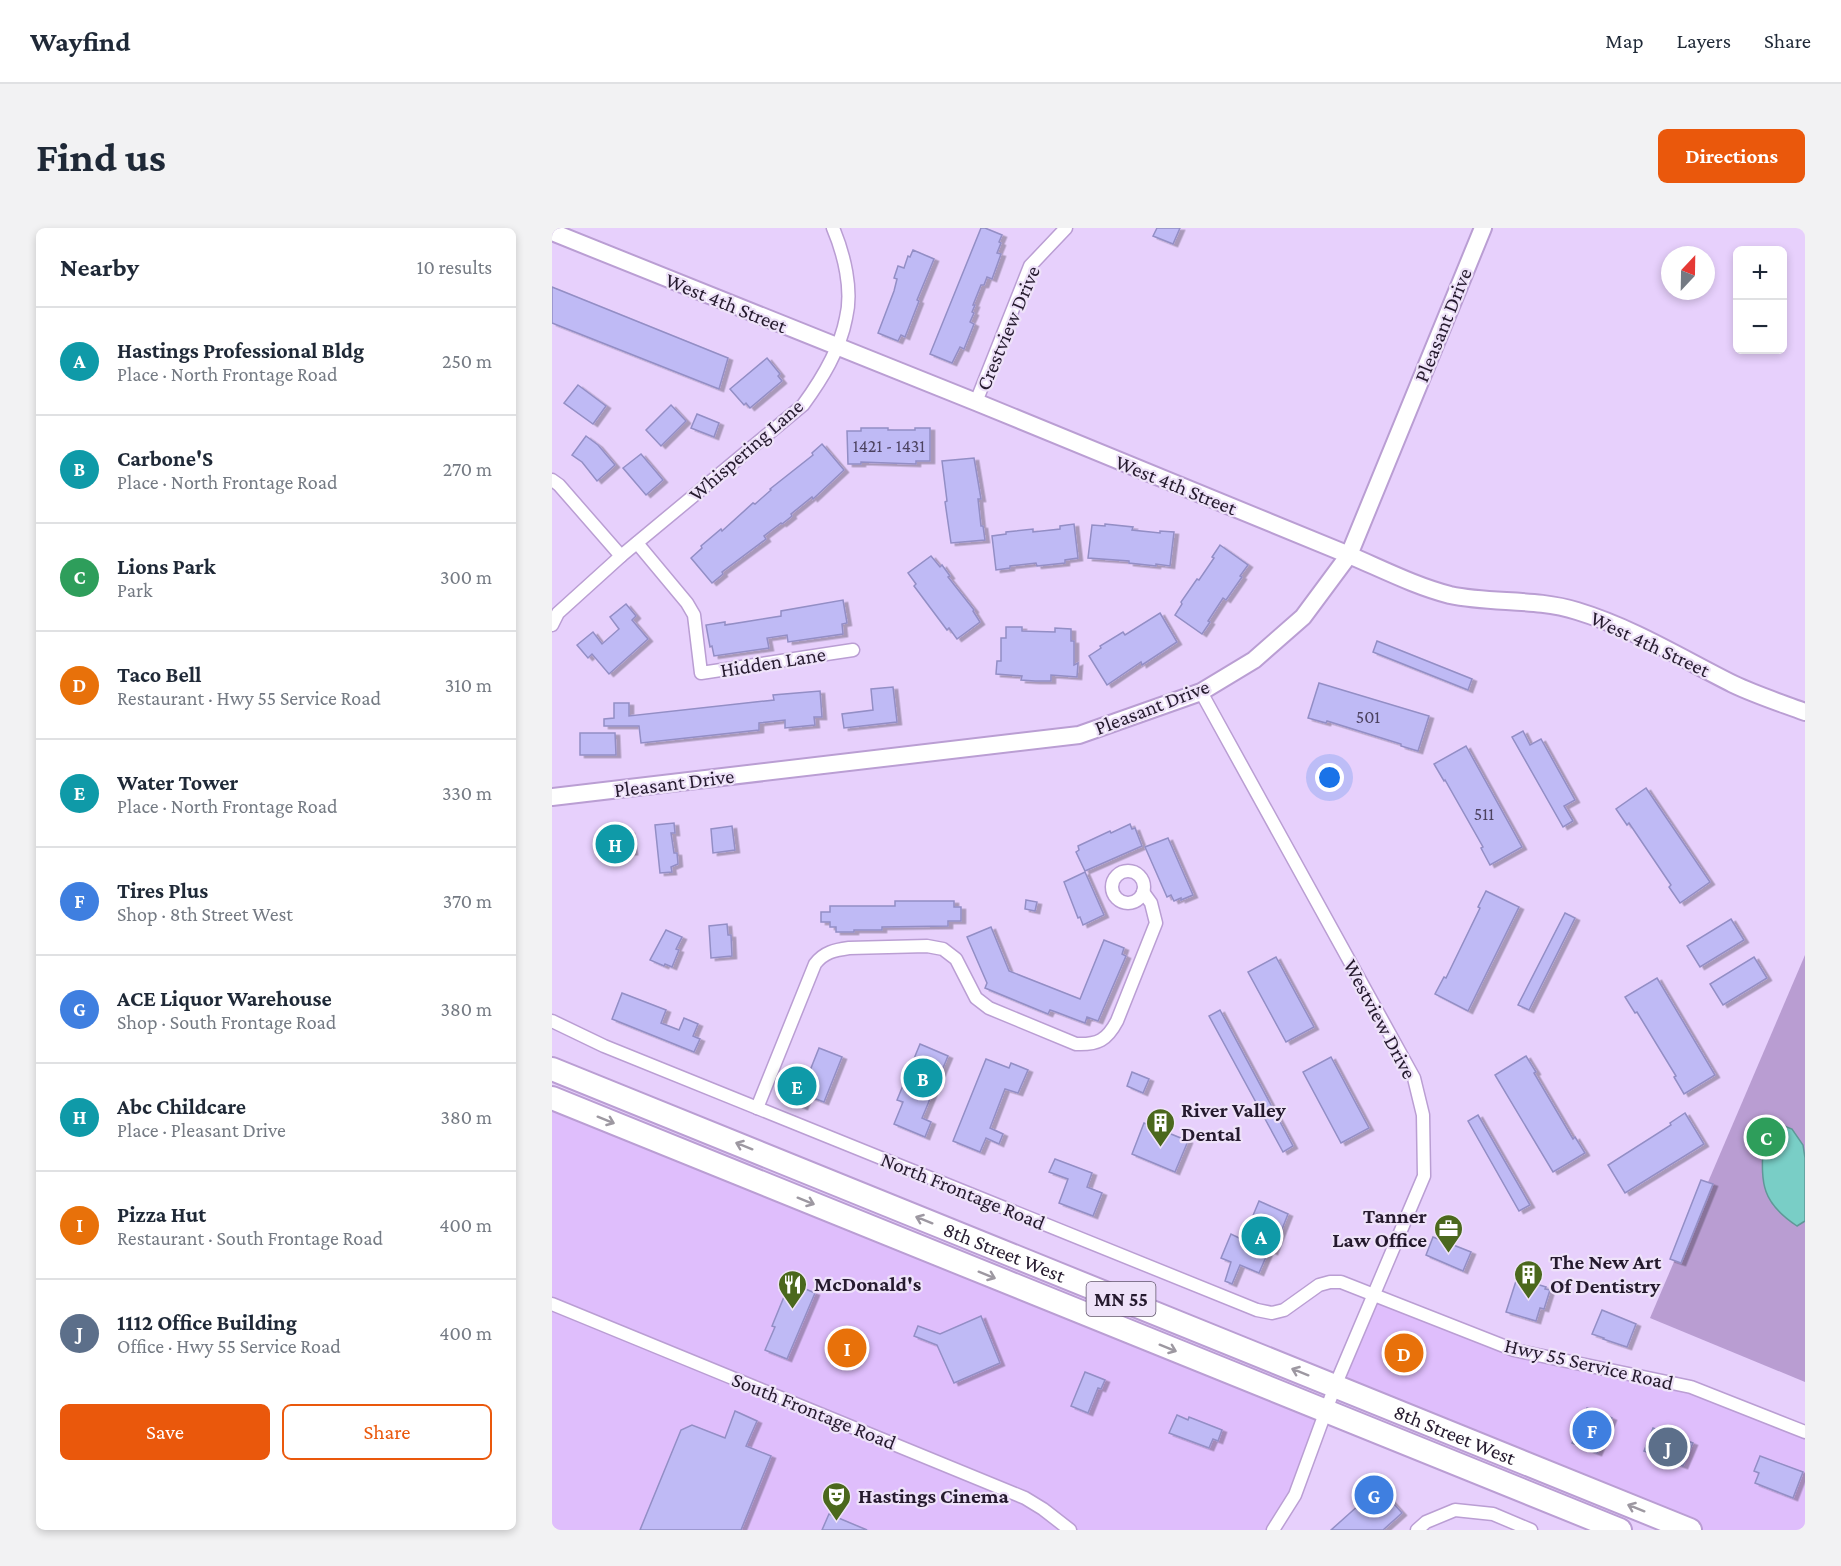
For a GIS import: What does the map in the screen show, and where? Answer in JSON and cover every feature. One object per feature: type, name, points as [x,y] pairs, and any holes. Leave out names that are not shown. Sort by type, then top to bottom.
[{"type":"highway","name":"8th Street West","points":[[552,1069],[1690,1530]]},
{"type":"highway","name":"8th Street West","points":[[552,1098],[1620,1530]]},
{"type":"street","name":"Whispering Lane","points":[[552,625],[558,613],[621,556],[803,405],[821,380],[847,318],[848,278],[833,228]]},
{"type":"street","name":"Crestview Drive","points":[[976,402],[1030,266],[1066,228]]},
{"type":"street","name":"Pleasant Drive","points":[[552,797],[1079,735],[1202,692],[1254,660],[1303,617],[1349,555],[1483,228]]},
{"type":"street","name":"West 4th Street","points":[[552,232],[836,348],[976,402],[1409,581],[1452,595],[1535,603],[1573,610],[1613,622],[1734,684],[1805,712]]},
{"type":"street","points":[[552,480],[559,485],[621,556]]},
{"type":"street","name":"Hidden Lane","points":[[637,543],[687,603],[694,615],[701,673],[853,650]]},
{"type":"street","name":"Westview Drive","points":[[1202,692],[1414,1078],[1423,1115],[1424,1176],[1335,1386],[1295,1495],[1273,1530]]},
{"type":"street","points":[[757,1108],[815,964],[823,956],[838,950],[927,946],[943,949],[956,959],[976,998],[989,1008],[1076,1044],[1090,1045],[1098,1042],[1112,1031],[1117,1021],[1156,923],[1151,903],[1143,892]]},
{"type":"street","name":"North Frontage Road","points":[[552,1021],[604,1046],[1257,1310],[1272,1313],[1284,1310],[1319,1285],[1330,1282],[1341,1282],[1373,1294]]},
{"type":"street","name":"Hwy 55 Service Road","points":[[1373,1294],[1514,1350],[1691,1387],[1805,1432]]},
{"type":"street","name":"South Frontage Road","points":[[552,1304],[1025,1498],[1070,1530]]},
{"type":"street","points":[[1418,1530],[1426,1522],[1455,1510],[1493,1514],[1531,1530]]},
{"type":"shaded area","points":[[1805,955],[1805,1382],[1650,1318]]},
{"type":"shaded area","points":[[552,1098],[1325,1411],[1295,1495],[1273,1530],[552,1530]]},
{"type":"shaded area","points":[[1779,1124],[1792,1129],[1803,1145],[1805,1221],[1797,1226],[1775,1207],[1769,1198],[1763,1178],[1763,1138]]},
{"type":"shaded area","points":[[1373,1294],[1514,1350],[1691,1387],[1805,1432],[1805,1530],[1690,1530],[1335,1386]]},
{"type":"building","points":[[981,228],[1002,235],[997,253],[1001,254],[992,279],[987,277],[984,285],[981,285],[973,305],[975,305],[972,312],[974,313],[970,322],[974,324],[964,349],[960,347],[952,363],[930,354]]},
{"type":"building","points":[[1157,228],[1180,228],[1173,244],[1153,236]]},
{"type":"building","points":[[913,250],[934,259],[905,337],[901,335],[898,341],[878,333],[894,291],[897,279],[894,278],[898,266],[904,268]]},
{"type":"building","points":[[552,287],[728,358],[719,389],[552,323]]},
{"type":"building","points":[[767,358],[780,374],[778,376],[782,381],[750,408],[746,403],[744,405],[730,389]]},
{"type":"building","points":[[578,385],[606,406],[593,424],[564,403]]},
{"type":"building","points":[[671,405],[686,421],[661,446],[646,430]]},
{"type":"building","points":[[697,414],[719,423],[714,437],[691,428]]},
{"type":"building","points":[[861,428],[915,430],[915,428],[930,428],[930,461],[916,461],[916,464],[861,462],[861,464],[848,464],[847,431],[861,431]]},
{"type":"building","points":[[586,436],[598,445],[615,465],[597,481],[582,462],[572,455]]},
{"type":"building","points":[[822,444],[844,470],[813,499],[812,497],[791,514],[792,516],[764,536],[766,539],[722,572],[723,574],[712,583],[691,558],[702,548],[701,546],[721,529],[722,531],[753,503],[755,504],[813,455],[812,453]]},
{"type":"building","points":[[641,454],[663,480],[646,495],[623,468]]},
{"type":"building","points":[[974,458],[981,499],[978,499],[981,526],[983,526],[985,540],[951,543],[942,461]]},
{"type":"building","points":[[1074,524],[1078,558],[1065,560],[1065,563],[1037,566],[1036,563],[996,570],[992,536],[1033,529],[1033,532],[1060,529],[1060,526]]},
{"type":"building","points":[[1105,524],[1133,527],[1132,530],[1174,532],[1170,566],[1088,558],[1092,525],[1105,526]]},
{"type":"building","points":[[1220,545],[1248,565],[1226,600],[1223,598],[1202,634],[1175,615],[1181,602],[1214,558],[1212,557]]},
{"type":"building","points":[[931,556],[940,567],[942,565],[980,622],[957,639],[949,628],[947,630],[914,586],[916,584],[908,573]]},
{"type":"building","points":[[843,600],[847,623],[842,624],[843,634],[788,642],[787,635],[767,638],[769,648],[714,656],[712,646],[710,647],[706,625],[725,622],[725,625],[781,616],[781,611]]},
{"type":"building","points":[[626,604],[636,616],[632,620],[648,639],[609,674],[592,654],[588,658],[577,645],[593,632],[602,644],[619,629],[610,617]]},
{"type":"building","points":[[1160,613],[1177,642],[1142,665],[1141,662],[1107,685],[1089,656],[1101,648],[1100,646],[1123,632],[1125,635]]},
{"type":"building","points":[[1006,627],[1022,627],[1022,631],[1055,632],[1055,628],[1071,629],[1071,641],[1074,641],[1074,665],[1078,663],[1077,677],[1051,675],[1051,681],[1035,681],[1021,680],[1022,676],[996,674],[997,661],[1001,661],[1001,638],[1006,638]]},
{"type":"building","points":[[1377,641],[1472,679],[1468,690],[1373,652]]},
{"type":"building","points":[[1319,683],[1429,716],[1418,751],[1327,721],[1326,723],[1308,718]]},
{"type":"building","points":[[893,687],[897,722],[844,728],[842,714],[873,710],[871,689]]},
{"type":"building","points":[[820,691],[822,717],[814,717],[815,725],[785,728],[785,720],[759,723],[759,730],[641,743],[639,726],[604,726],[604,719],[614,718],[614,703],[629,703],[629,716],[774,700],[773,695]]},
{"type":"building","points":[[1523,731],[1530,745],[1541,739],[1575,800],[1564,806],[1573,821],[1563,827],[1512,737]]},
{"type":"building","points":[[580,733],[615,733],[616,755],[580,755]]},
{"type":"building","points":[[1466,746],[1522,847],[1490,865],[1481,848],[1483,847],[1434,764]]},
{"type":"building","points":[[1646,788],[1710,882],[1680,903],[1669,887],[1671,885],[1629,823],[1627,825],[1616,809]]},
{"type":"building","points":[[674,823],[675,833],[671,833],[678,864],[671,867],[672,872],[660,873],[655,825]]},
{"type":"building","points":[[1130,824],[1132,829],[1135,828],[1142,846],[1085,871],[1076,852],[1079,850],[1078,846]]},
{"type":"building","points":[[732,826],[735,850],[713,853],[711,829]]},
{"type":"building","points":[[630,831],[633,852],[600,857],[597,836]]},
{"type":"building","points":[[1168,838],[1193,895],[1181,900],[1181,898],[1174,901],[1171,895],[1167,897],[1145,847]]},
{"type":"building","points":[[1085,872],[1104,915],[1083,925],[1064,882]]},
{"type":"building","points":[[1486,891],[1519,907],[1468,1011],[1435,994],[1444,977],[1446,978]]},
{"type":"building","points":[[1026,900],[1037,902],[1035,911],[1025,909]]},
{"type":"building","points":[[895,901],[954,901],[954,907],[961,907],[961,921],[948,921],[948,926],[882,927],[882,930],[854,930],[854,932],[836,932],[836,927],[830,927],[830,922],[821,922],[821,912],[830,912],[830,906],[895,906]]},
{"type":"building","points":[[1565,913],[1575,918],[1529,1010],[1518,1005]]},
{"type":"building","points":[[1731,919],[1744,940],[1700,967],[1687,946]]},
{"type":"building","points":[[727,924],[728,935],[731,935],[732,956],[711,958],[709,926]]},
{"type":"building","points":[[991,927],[1009,971],[1080,999],[1104,940],[1124,948],[1122,954],[1126,956],[1098,1021],[1087,1017],[1085,1023],[1050,1010],[1048,1014],[985,988],[987,983],[967,937]]},
{"type":"building","points":[[666,930],[682,937],[676,949],[679,950],[672,967],[650,960]]},
{"type":"building","points":[[1276,957],[1314,1027],[1286,1042],[1248,972]]},
{"type":"building","points":[[1754,957],[1767,978],[1723,1005],[1710,984]]},
{"type":"building","points":[[1657,978],[1715,1075],[1684,1094],[1674,1077],[1676,1076],[1637,1012],[1635,1013],[1625,997]]},
{"type":"building","points":[[622,993],[666,1010],[661,1023],[679,1030],[684,1018],[698,1024],[693,1036],[700,1039],[694,1052],[612,1019]]},
{"type":"building","points":[[1220,1010],[1293,1146],[1283,1152],[1209,1016]]},
{"type":"building","points":[[920,1044],[948,1056],[922,1118],[931,1122],[925,1137],[894,1124],[903,1102],[897,1100]]},
{"type":"building","points":[[819,1048],[842,1057],[824,1102],[808,1096],[803,1107],[785,1099],[795,1074],[807,1078]]},
{"type":"building","points":[[1526,1056],[1573,1139],[1575,1137],[1585,1153],[1553,1172],[1495,1075]]},
{"type":"building","points":[[1331,1057],[1369,1128],[1341,1143],[1303,1072]]},
{"type":"building","points":[[986,1059],[1009,1068],[1011,1063],[1028,1070],[1018,1093],[1005,1089],[990,1128],[1003,1134],[999,1144],[986,1138],[980,1152],[953,1141]]},
{"type":"building","points":[[1132,1072],[1149,1079],[1143,1093],[1127,1086]]},
{"type":"building","points":[[1685,1113],[1704,1144],[1625,1193],[1608,1165],[1671,1125],[1670,1123]]},
{"type":"building","points":[[1478,1115],[1530,1205],[1519,1211],[1468,1121]]},
{"type":"building","name":"River Valley Dental","points":[[1144,1123],[1188,1141],[1175,1172],[1132,1154]]},
{"type":"building","points":[[1055,1159],[1092,1173],[1087,1187],[1102,1193],[1093,1216],[1059,1203],[1068,1179],[1049,1172]]},
{"type":"building","points":[[1701,1180],[1713,1184],[1681,1263],[1670,1259]]},
{"type":"building","points":[[1259,1201],[1288,1214],[1273,1252],[1269,1250],[1259,1273],[1240,1265],[1232,1284],[1225,1281],[1231,1262],[1221,1258],[1231,1234],[1241,1239],[1245,1229],[1247,1230]]},
{"type":"building","name":"Tanner Law Office","points":[[1433,1237],[1471,1252],[1463,1271],[1426,1255]]},
{"type":"building","name":"The New Art Of Dentistry","points":[[1517,1278],[1550,1290],[1544,1309],[1540,1308],[1536,1321],[1506,1312]]},
{"type":"building","name":"McDonald's","points":[[792,1288],[801,1292],[803,1288],[815,1293],[787,1359],[765,1350],[786,1292],[790,1293]]},
{"type":"building","points":[[1602,1310],[1636,1324],[1627,1347],[1592,1334]]},
{"type":"building","points":[[981,1316],[1000,1363],[954,1383],[937,1345],[914,1336],[918,1326],[940,1334]]},
{"type":"building","points":[[1401,1338],[1417,1345],[1404,1370],[1394,1366],[1396,1363],[1392,1361]]},
{"type":"building","points":[[1085,1372],[1105,1380],[1101,1389],[1098,1388],[1088,1413],[1071,1406]]},
{"type":"building","points":[[1587,1408],[1612,1418],[1597,1453],[1572,1443]]},
{"type":"building","points":[[735,1411],[757,1421],[746,1446],[771,1456],[741,1530],[640,1530],[681,1430],[692,1425],[725,1438]]},
{"type":"building","points":[[1177,1415],[1188,1420],[1189,1417],[1222,1430],[1218,1441],[1213,1439],[1209,1448],[1169,1433]]},
{"type":"building","points":[[1653,1428],[1693,1443],[1683,1466],[1644,1451]]},
{"type":"building","points":[[1760,1456],[1803,1472],[1793,1498],[1755,1483],[1759,1473],[1754,1471]]},
{"type":"building","points":[[1379,1487],[1402,1513],[1383,1530],[1331,1530]]},
{"type":"building","name":"Hastings Cinema","points":[[829,1514],[867,1530],[822,1530]]},
{"type":"place","name":"Abc Childcare","points":[[615,844]]},
{"type":"place","name":"Carbone'S","points":[[923,1078]]},
{"type":"place","name":"Water Tower","points":[[797,1086]]},
{"type":"place","name":"Lions Park","points":[[1766,1137]]},
{"type":"place","name":"River Valley Dental","points":[[1160,1148]]},
{"type":"place","name":"Hastings Professional Bldg","points":[[1261,1236]]},
{"type":"place","name":"Tanner Law Office","points":[[1448,1254]]},
{"type":"place","name":"The New Art Of Dentistry","points":[[1529,1300]]},
{"type":"place","name":"McDonald's","points":[[793,1310]]},
{"type":"place","name":"Pizza Hut","points":[[847,1348]]},
{"type":"place","name":"Taco Bell","points":[[1404,1353]]},
{"type":"place","name":"Tires Plus","points":[[1592,1430]]},
{"type":"place","name":"1112 Office Building","points":[[1668,1447]]},
{"type":"place","name":"ACE Liquor Warehouse","points":[[1374,1495]]},
{"type":"place","name":"Hastings Cinema","points":[[837,1522]]}]
